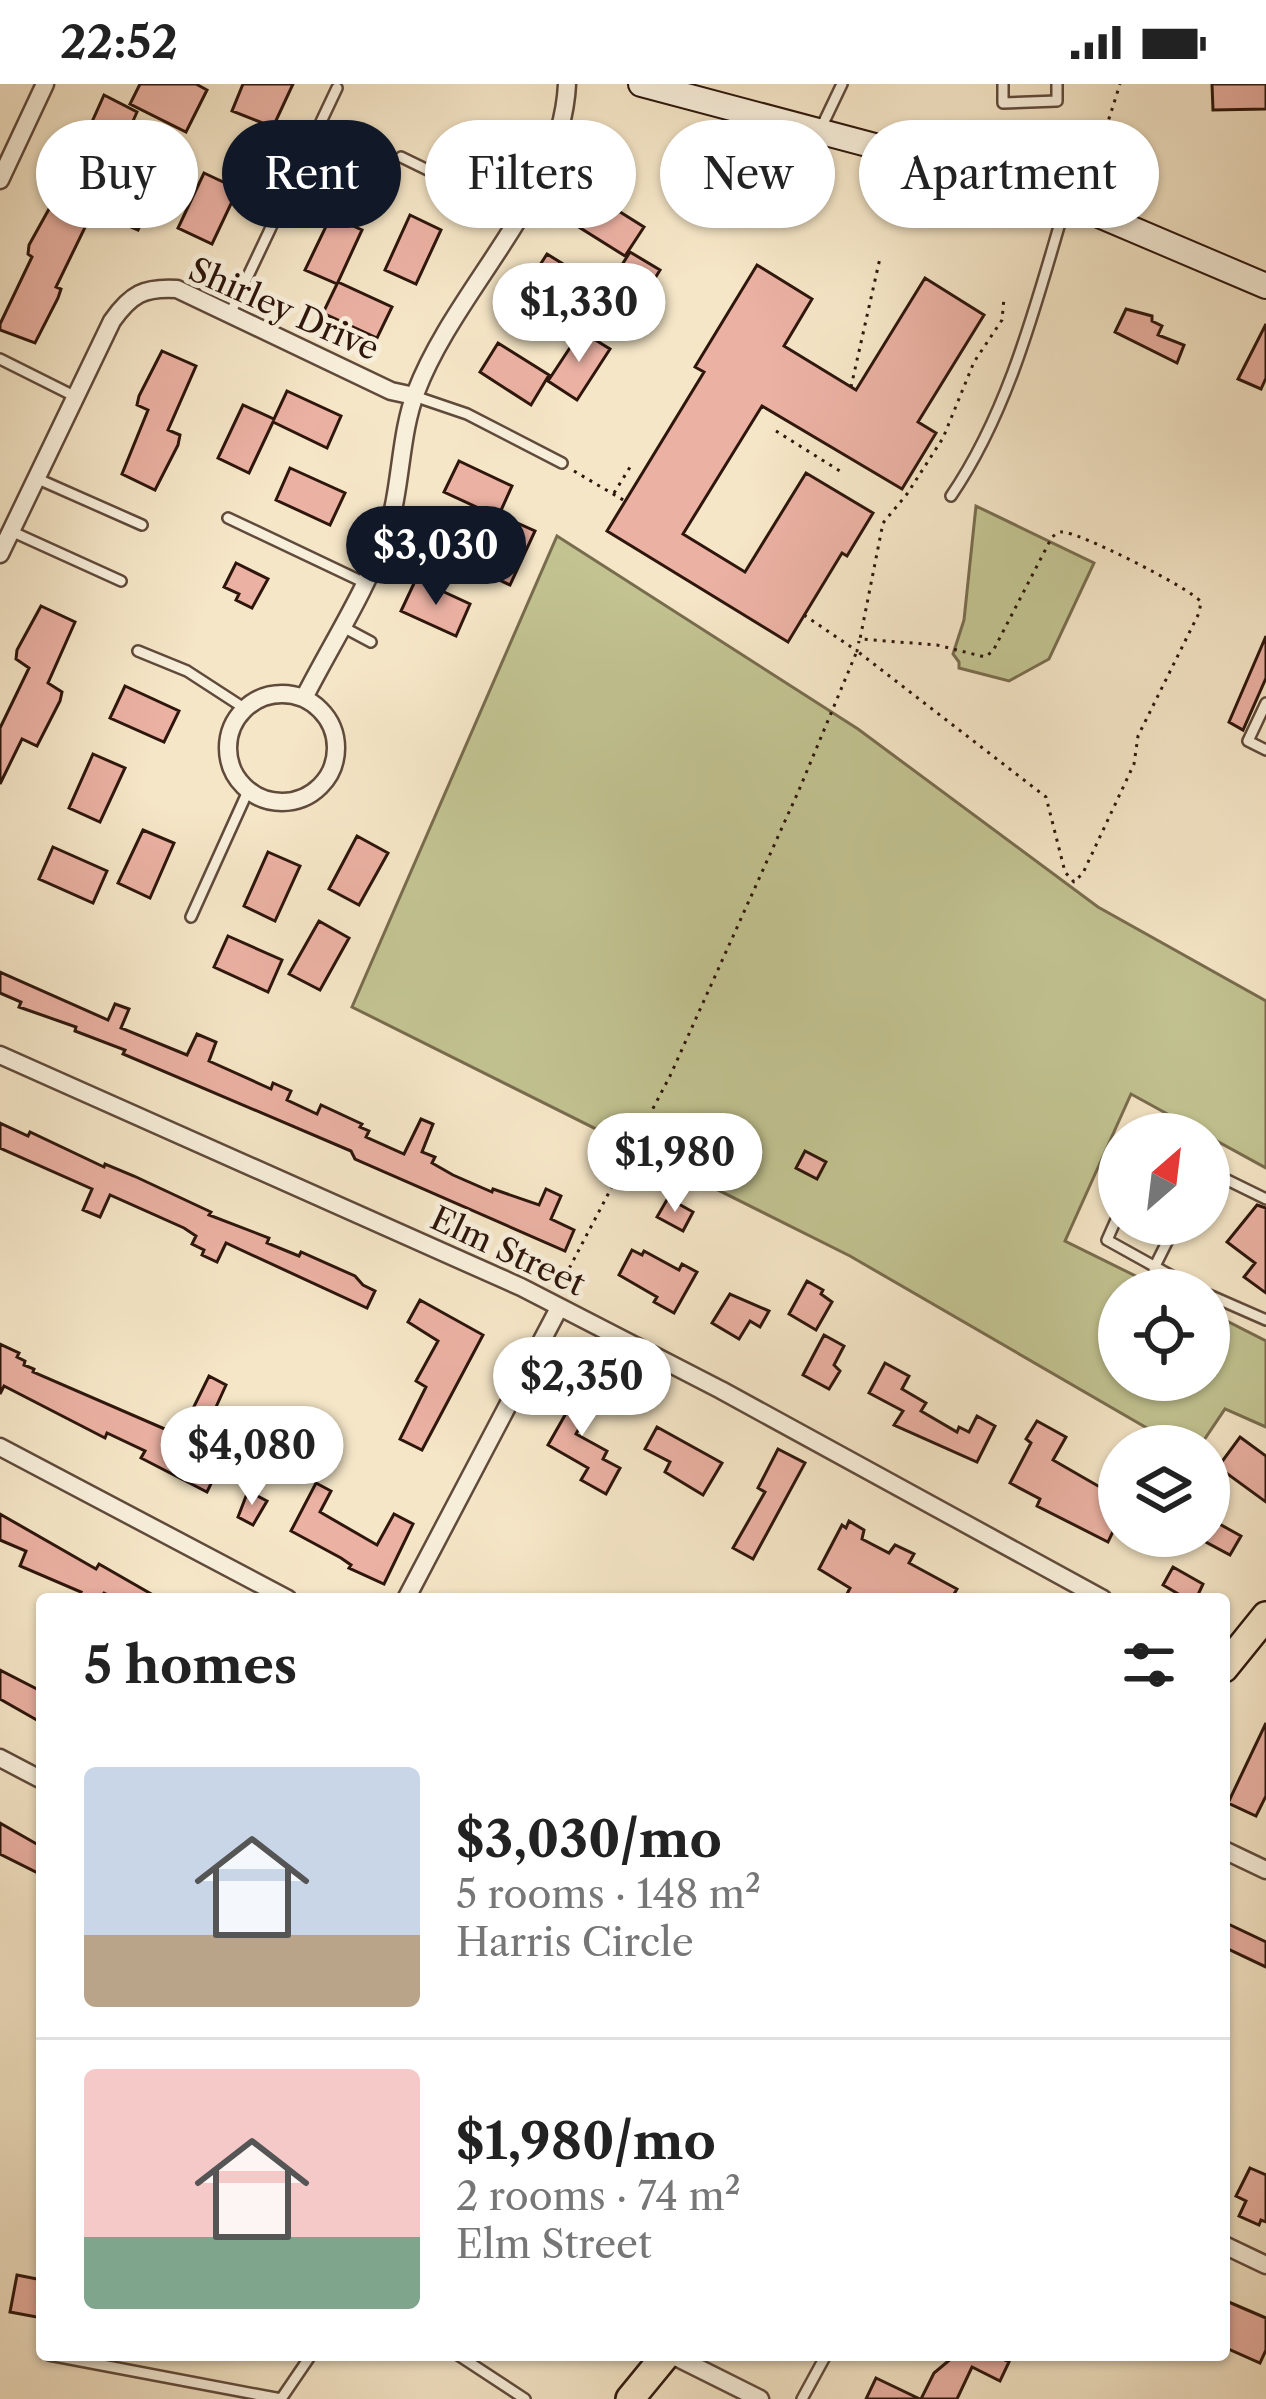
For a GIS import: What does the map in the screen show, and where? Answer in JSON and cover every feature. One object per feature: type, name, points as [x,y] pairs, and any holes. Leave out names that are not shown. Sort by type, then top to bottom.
[{"type":"main road","points":[[640,84],[771,120]]},
{"type":"main road","points":[[1129,228],[1266,286]]},
{"type":"main road","points":[[1230,1660],[1266,1616]]},
{"type":"main road","points":[[629,2399],[664,2361]]},
{"type":"street","points":[[0,180],[45,84]]},
{"type":"street","points":[[561,120],[567,84]]},
{"type":"street","points":[[304,698],[385,538],[398,493],[414,396],[510,228]]},
{"type":"street","name":"Shirley Drive","points":[[0,554],[112,321],[127,300],[148,287],[177,289],[392,391],[414,396]]},
{"type":"street","points":[[283,693],[304,698],[322,710],[333,729],[337,750],[332,771],[320,788],[302,800],[259,799],[230,768],[226,747],[231,726],[244,708],[262,697],[283,693]]},
{"type":"street","name":"Elm Street","points":[[0,1055],[555,1305],[721,1390],[1091,1593]]},
{"type":"street","points":[[409,1593],[555,1305]]},
{"type":"street","points":[[0,1447],[277,1593]]},
{"type":"street","points":[[0,1757],[36,1777]]},
{"type":"street","points":[[1230,1853],[1266,1870]]},
{"type":"street","points":[[1230,2248],[1266,2265]]},
{"type":"street","points":[[681,2361],[760,2399]]},
{"type":"lane","points":[[824,120],[842,84]]},
{"type":"lane","points":[[1003,84],[1003,103],[1058,101],[1057,84]]},
{"type":"lane","points":[[230,314],[338,88]]},
{"type":"lane","points":[[401,157],[425,169]]},
{"type":"lane","points":[[951,496],[978,450],[1028,331],[1064,228]]},
{"type":"lane","points":[[0,359],[76,397]]},
{"type":"lane","points":[[414,396],[467,415],[562,464]]},
{"type":"lane","points":[[38,479],[142,525]]},
{"type":"lane","points":[[228,518],[363,582]]},
{"type":"lane","points":[[13,532],[121,581]]},
{"type":"lane","points":[[341,626],[371,642]]},
{"type":"lane","points":[[138,651],[187,671],[244,708]]},
{"type":"lane","points":[[1266,703],[1248,741],[1266,750]]},
{"type":"lane","points":[[191,917],[248,791]]},
{"type":"lane","points":[[1230,1181],[1266,1198]]},
{"type":"lane","points":[[1115,1245],[1154,1268],[1166,1245]]},
{"type":"lane","points":[[1230,1304],[1266,1320]]},
{"type":"lane","points":[[80,2361],[280,2399],[307,2361]]},
{"type":"lane","points":[[467,2361],[525,2399]]},
{"type":"lane","points":[[802,2399],[823,2361]]},
{"type":"path","points":[[1109,120],[1120,84]]},
{"type":"path","points":[[851,387],[880,258]]},
{"type":"path","points":[[555,1305],[670,1076],[799,790],[857,651],[883,523],[943,438],[974,362],[1002,320],[1004,298]]},
{"type":"path","points":[[776,431],[843,472]]},
{"type":"path","points":[[562,464],[625,501]]},
{"type":"path","points":[[614,495],[632,464]]},
{"type":"path","points":[[804,615],[1046,797],[1065,872],[1074,882],[1083,873],[1134,764],[1138,736],[1201,602],[1194,592],[1173,581],[1061,532],[1049,540],[989,655],[981,658],[937,645],[860,639]]},
{"type":"green space","points":[[976,506],[1094,563],[1049,659],[1009,681],[959,668],[953,654],[964,620]]},
{"type":"green space","points":[[557,536],[858,729],[1098,907],[1266,1001],[1266,1168],[1230,1148],[1230,1113],[1166,1113],[1131,1094],[1122,1113],[1098,1113],[1098,1168],[1065,1241],[1122,1269],[1098,1269],[1098,1400],[850,1256],[352,1007]]},
{"type":"green space","points":[[1230,1323],[1266,1341],[1266,1427],[1225,1409],[1214,1425],[1142,1425],[1100,1401],[1230,1401]]},
{"type":"building","points":[[140,84],[196,84],[207,90],[192,120],[162,120],[130,104]]},
{"type":"building","points":[[243,84],[293,84],[276,120],[255,120],[232,111]]},
{"type":"building","points":[[1212,84],[1266,84],[1266,109],[1213,110]]},
{"type":"building","points":[[104,95],[137,112],[133,120],[93,120]]},
{"type":"building","points":[[204,173],[222,181],[222,223],[212,244],[178,228],[198,228],[198,186]]},
{"type":"building","points":[[410,215],[425,222],[425,228],[441,230],[416,284],[385,270]]},
{"type":"building","points":[[636,222],[644,227],[625,256],[580,228],[636,228]]},
{"type":"building","points":[[38,228],[85,228],[35,343],[0,330],[32,257],[29,245]]},
{"type":"building","points":[[325,228],[362,230],[338,282],[392,307],[377,338],[323,313],[337,284],[305,270]]},
{"type":"building","points":[[630,252],[660,270],[628,322],[598,303]]},
{"type":"building","points":[[547,254],[576,272],[544,323],[515,304]]},
{"type":"building","points":[[757,265],[812,299],[784,346],[856,390],[925,278],[984,315],[918,422],[936,433],[902,489],[762,406],[683,534],[745,572],[806,473],[873,513],[847,556],[842,553],[788,642],[607,531],[704,372],[695,367]]},
{"type":"building","points":[[1126,309],[1152,316],[1162,326],[1158,335],[1184,345],[1177,363],[1115,332]]},
{"type":"building","points":[[1266,324],[1266,378],[1261,389],[1238,379]]},
{"type":"building","points":[[581,331],[610,349],[577,400],[548,381]]},
{"type":"building","points":[[498,343],[549,375],[531,405],[480,372]]},
{"type":"building","points":[[162,351],[196,366],[168,430],[180,435],[178,445],[155,490],[122,474],[148,410],[137,405],[139,396]]},
{"type":"building","points":[[287,391],[341,416],[327,448],[273,422],[249,473],[218,458],[243,405],[274,419]]},
{"type":"building","points":[[459,461],[512,486],[498,517],[444,492]]},
{"type":"building","points":[[290,468],[345,493],[330,525],[276,500]]},
{"type":"building","points":[[504,517],[535,531],[510,585],[478,570]]},
{"type":"building","points":[[236,563],[268,579],[252,608],[224,587]]},
{"type":"building","points":[[416,579],[470,604],[456,636],[401,611]]},
{"type":"building","points":[[41,606],[75,622],[48,683],[62,692],[60,701],[37,746],[22,739],[0,784],[0,728],[29,668],[16,659],[17,650]]},
{"type":"building","points":[[1266,636],[1266,678],[1243,730],[1229,722]]},
{"type":"building","points":[[125,686],[179,711],[164,742],[110,718]]},
{"type":"building","points":[[93,754],[125,768],[100,822],[69,808]]},
{"type":"building","points":[[143,830],[174,843],[150,898],[118,883]]},
{"type":"building","points":[[357,836],[388,853],[359,905],[329,889]]},
{"type":"building","points":[[53,847],[107,871],[93,903],[39,879]]},
{"type":"building","points":[[268,852],[300,866],[275,921],[244,906]]},
{"type":"building","points":[[319,921],[349,938],[320,990],[289,974]]},
{"type":"building","points":[[228,936],[282,960],[268,992],[214,967]]},
{"type":"building","points":[[0,972],[108,1020],[115,1004],[129,1009],[121,1028],[187,1055],[197,1034],[216,1042],[209,1061],[271,1089],[273,1083],[291,1091],[287,1100],[317,1114],[321,1105],[362,1124],[369,1131],[366,1137],[404,1154],[421,1119],[433,1124],[422,1152],[435,1157],[432,1163],[453,1175],[539,1205],[546,1189],[561,1196],[551,1219],[574,1230],[565,1251],[355,1159],[351,1151],[123,1054],[125,1050],[75,1031],[76,1027],[19,1007],[21,1002],[0,993]]},
{"type":"building","points":[[0,1123],[134,1176],[211,1212],[209,1215],[269,1238],[267,1243],[355,1276],[375,1291],[367,1308],[226,1243],[217,1262],[202,1255],[204,1250],[192,1244],[196,1236],[184,1228],[110,1195],[100,1217],[83,1210],[92,1189],[0,1148]]},
{"type":"building","points":[[805,1151],[826,1162],[817,1179],[796,1168]]},
{"type":"building","points":[[668,1198],[693,1212],[683,1231],[657,1217]]},
{"type":"building","points":[[1257,1205],[1266,1208],[1266,1293],[1244,1277],[1255,1263],[1230,1244]]},
{"type":"building","points":[[632,1250],[642,1255],[644,1251],[679,1270],[682,1264],[697,1272],[674,1313],[619,1275]]},
{"type":"building","points":[[807,1281],[832,1302],[816,1330],[789,1314]]},
{"type":"building","points":[[730,1294],[769,1311],[760,1327],[750,1321],[739,1339],[712,1323]]},
{"type":"building","points":[[420,1300],[483,1335],[422,1450],[400,1439],[426,1387],[416,1381],[438,1341],[408,1322]]},
{"type":"building","points":[[824,1335],[844,1346],[834,1365],[840,1371],[829,1389],[803,1375]]},
{"type":"building","points":[[0,1344],[19,1353],[17,1357],[33,1372],[167,1430],[171,1422],[183,1429],[209,1376],[226,1385],[196,1451],[221,1463],[207,1492],[141,1458],[145,1451],[107,1433],[105,1438],[4,1386],[0,1394]]},
{"type":"building","points":[[885,1363],[909,1376],[902,1389],[926,1403],[921,1411],[957,1432],[959,1427],[969,1432],[977,1416],[995,1426],[977,1462],[894,1425],[903,1411],[869,1393]]},
{"type":"building","points":[[568,1380],[593,1393],[590,1398],[595,1400],[576,1434],[607,1451],[603,1459],[620,1468],[606,1494],[581,1480],[588,1468],[548,1445],[569,1408],[556,1401]]},
{"type":"building","points":[[1037,1421],[1066,1437],[1053,1460],[1098,1486],[1098,1537],[1037,1506],[1040,1499],[1010,1483],[1031,1443],[1026,1439]]},
{"type":"building","points":[[657,1427],[722,1463],[703,1495],[665,1472],[670,1462],[645,1449]]},
{"type":"building","points":[[1240,1437],[1266,1456],[1266,1502],[1230,1476],[1230,1451]]},
{"type":"building","points":[[778,1449],[805,1463],[753,1559],[733,1548],[765,1492],[758,1488]]},
{"type":"building","points":[[316,1483],[331,1491],[320,1512],[377,1545],[394,1514],[413,1524],[384,1584],[291,1531]]},
{"type":"building","points":[[248,1491],[267,1501],[253,1525],[238,1517]]},
{"type":"building","points":[[0,1514],[96,1569],[99,1564],[150,1593],[80,1593],[20,1566],[26,1551],[0,1540]]},
{"type":"building","points":[[849,1521],[864,1530],[862,1539],[889,1553],[895,1545],[914,1554],[909,1563],[957,1589],[955,1593],[848,1593],[850,1588],[819,1569],[842,1525],[846,1528]]},
{"type":"building","points":[[1230,1530],[1241,1536],[1230,1555]]},
{"type":"building","points":[[1173,1567],[1203,1584],[1199,1593],[1177,1593],[1163,1585]]},
{"type":"building","points":[[0,1670],[36,1688],[36,1720],[0,1699]]},
{"type":"building","points":[[1266,1723],[1266,1796],[1256,1816],[1230,1804]]},
{"type":"building","points":[[0,1823],[36,1844],[36,1872],[0,1854]]},
{"type":"building","points":[[1230,1925],[1266,1942],[1266,1967],[1230,1950]]},
{"type":"building","points":[[1250,2168],[1266,2175],[1266,2222],[1261,2220],[1259,2225],[1239,2216],[1246,2201],[1236,2196]]},
{"type":"building","points":[[17,2275],[36,2279],[36,2317],[10,2312]]},
{"type":"building","points":[[1230,2303],[1266,2318],[1266,2350],[1260,2363],[1230,2350]]},
{"type":"building","points":[[948,2361],[1009,2362],[1000,2381],[972,2367],[957,2399],[921,2399],[934,2373]]},
{"type":"building","points":[[876,2378],[920,2399],[866,2399]]}]
